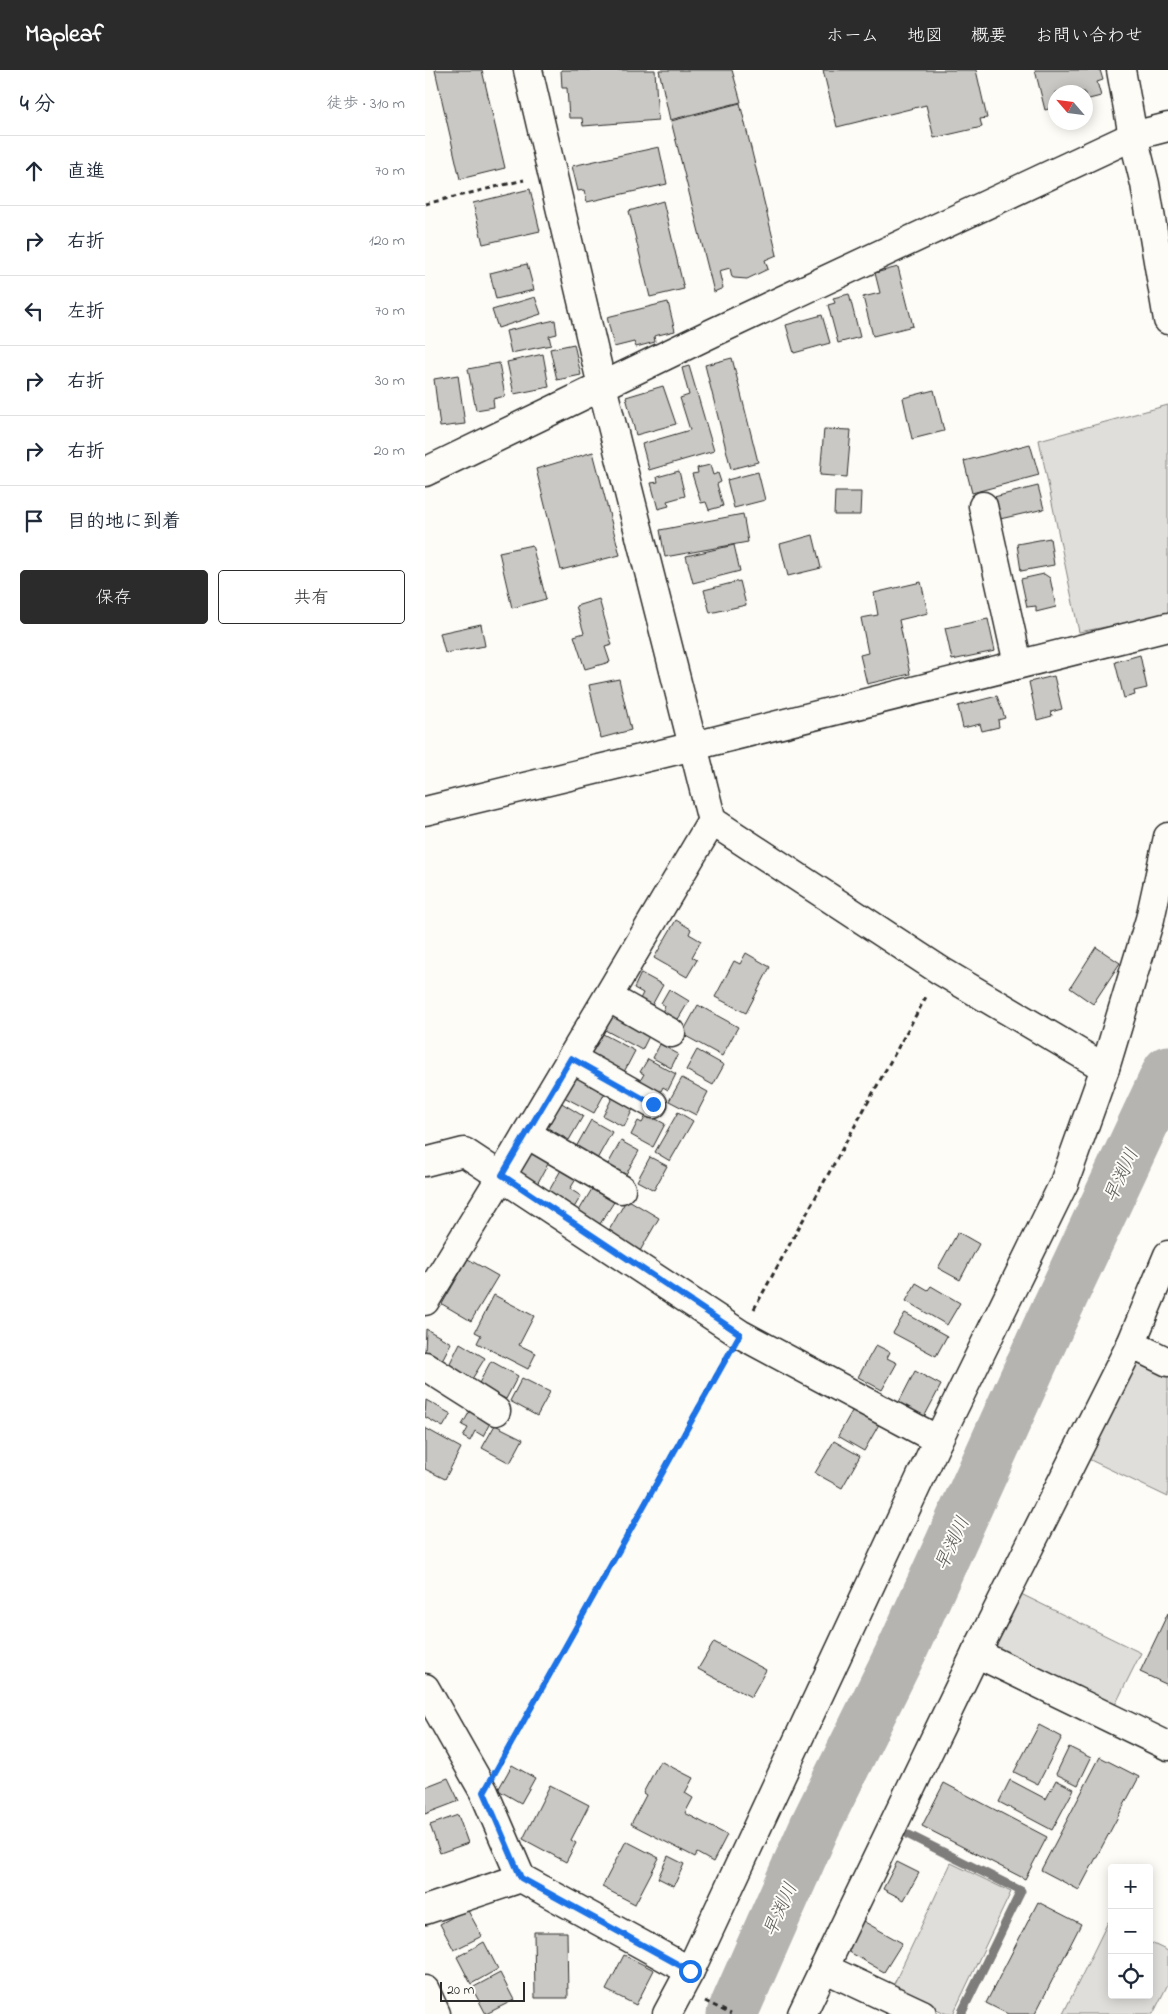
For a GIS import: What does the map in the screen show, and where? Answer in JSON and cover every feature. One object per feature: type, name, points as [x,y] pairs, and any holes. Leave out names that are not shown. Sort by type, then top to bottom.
[{"type":"street","points":[[528,70],[602,386],[712,821],[941,971],[1105,1068]]},
{"type":"street","points":[[1121,70],[1133,136],[1145,184],[1168,320]]},
{"type":"street","points":[[425,472],[710,334],[1133,136],[1168,127]]},
{"type":"street","points":[[983,506],[1018,664]]},
{"type":"street","points":[[425,811],[694,746],[1168,627]]},
{"type":"street","points":[[425,1301],[527,1134],[712,821]]},
{"type":"street","points":[[667,2014],[690,1971],[938,1440],[1064,1183],[1105,1068],[1150,919],[1168,838]]},
{"type":"street","points":[[608,996],[671,1034]]},
{"type":"street","points":[[571,1058],[653,1104]]},
{"type":"street","points":[[527,1134],[621,1189]]},
{"type":"street","points":[[425,1162],[464,1152],[502,1175],[740,1334],[938,1440]]},
{"type":"street","points":[[802,2014],[977,1654],[1131,1344],[1168,1255]]},
{"type":"street","points":[[1131,1344],[1168,1362]]},
{"type":"street","points":[[425,1366],[496,1411]]},
{"type":"street","points":[[977,1654],[1168,1746]]},
{"type":"street","points":[[425,1688],[484,1792],[521,1878],[690,1971]]},
{"type":"street","points":[[425,1910],[521,1878]]},
{"type":"street","points":[[824,1968],[921,2014]]},
{"type":"street","points":[[425,1990],[436,2014]]},
{"type":"path","points":[[425,204],[553,173]]},
{"type":"path","points":[[484,1792],[941,971]]},
{"type":"shaded area","points":[[1168,405],[1168,615],[1079,632],[1039,440]]},
{"type":"shaded area","points":[[1132,1353],[1168,1370],[1168,1497],[1082,1456]]},
{"type":"shaded area","points":[[1017,1592],[1141,1653],[1111,1713],[988,1652]]},
{"type":"shaded area","points":[[951,1863],[1011,1892],[953,2014],[947,2014],[892,1988]]},
{"type":"shaded area","points":[[1108,1922],[1108,1999],[1153,1999],[1153,1944],[1168,1951],[1168,1984],[1153,2014],[1063,2014]]},
{"type":"building","points":[[435,70],[482,70],[505,168],[460,179]]},
{"type":"building","points":[[561,70],[655,70],[658,120],[583,126],[582,118],[569,118],[567,88],[562,88]]},
{"type":"building","points":[[659,70],[732,70],[741,102],[670,120]]},
{"type":"building","points":[[823,70],[976,70],[987,118],[980,119],[982,127],[934,138],[926,105],[837,127]]},
{"type":"building","points":[[1035,70],[1100,70],[1103,80],[1097,82],[1101,96],[1093,98],[1093,85],[1048,85],[1048,109],[1045,110]]},
{"type":"building","points":[[740,103],[777,255],[765,260],[768,269],[747,279],[732,277],[730,268],[719,271],[723,288],[714,292],[671,121]]},
{"type":"building","points":[[659,147],[667,184],[587,202],[584,190],[578,191],[572,166]]},
{"type":"building","points":[[530,189],[540,231],[483,244],[473,203]]},
{"type":"building","points":[[663,201],[684,289],[650,297],[629,211]]},
{"type":"building","points":[[527,264],[534,290],[496,299],[490,273]]},
{"type":"building","points":[[898,267],[913,326],[873,336],[863,297],[880,293],[875,273]]},
{"type":"building","points":[[849,294],[860,337],[838,343],[828,305],[835,303],[833,298]]},
{"type":"building","points":[[535,297],[541,314],[498,328],[492,310]]},
{"type":"building","points":[[668,302],[675,331],[654,336],[655,342],[636,347],[634,342],[614,347],[607,317]]},
{"type":"building","points":[[822,315],[830,343],[794,353],[786,325]]},
{"type":"building","points":[[555,320],[557,334],[549,336],[551,345],[511,353],[506,331]]},
{"type":"building","points":[[574,344],[581,375],[557,380],[550,349]]},
{"type":"building","points":[[543,354],[549,387],[514,394],[507,362]]},
{"type":"building","points":[[732,358],[758,462],[731,469],[705,365]]},
{"type":"building","points":[[499,363],[505,396],[493,399],[494,407],[476,410],[468,369]]},
{"type":"building","points":[[689,366],[714,451],[649,470],[642,444],[690,430],[680,398],[689,395],[682,368]]},
{"type":"building","points":[[458,375],[465,424],[440,427],[434,379]]},
{"type":"building","points":[[663,386],[676,424],[636,435],[626,397]]},
{"type":"building","points":[[934,390],[944,431],[912,439],[903,398]]},
{"type":"building","points":[[824,429],[851,430],[847,477],[820,475]]},
{"type":"building","points":[[1030,444],[1039,475],[972,493],[964,461]]},
{"type":"building","points":[[593,452],[620,555],[561,570],[536,469]]},
{"type":"building","points":[[710,465],[713,475],[718,473],[721,482],[717,484],[723,506],[709,510],[706,502],[701,503],[692,474],[698,473],[697,468]]},
{"type":"building","points":[[679,471],[685,496],[667,501],[669,506],[658,509],[651,483],[658,482],[657,477]]},
{"type":"building","points":[[758,472],[765,500],[734,508],[727,480]]},
{"type":"building","points":[[1038,486],[1044,509],[1000,519],[994,497]]},
{"type":"building","points":[[835,492],[861,492],[860,515],[834,515]]},
{"type":"building","points":[[743,514],[748,542],[665,557],[660,530]]},
{"type":"building","points":[[813,535],[821,568],[788,576],[780,544]]},
{"type":"building","points":[[1050,538],[1054,565],[1021,571],[1017,544]]},
{"type":"building","points":[[532,545],[546,599],[512,608],[499,552]]},
{"type":"building","points":[[734,545],[740,571],[693,583],[686,556]]},
{"type":"building","points":[[1044,574],[1050,578],[1056,607],[1036,612],[1036,606],[1027,607],[1021,579]]},
{"type":"building","points":[[740,581],[746,605],[710,613],[704,590]]},
{"type":"building","points":[[921,582],[928,613],[899,620],[910,674],[867,684],[860,655],[868,653],[861,618],[878,615],[874,593]]},
{"type":"building","points":[[599,599],[612,645],[605,647],[610,662],[585,669],[574,636],[584,633],[576,606]]},
{"type":"building","points":[[988,619],[995,651],[952,660],[945,628]]},
{"type":"building","points":[[481,624],[485,646],[445,653],[440,633]]},
{"type":"building","points":[[1140,655],[1147,688],[1134,691],[1135,695],[1124,698],[1115,662]]},
{"type":"building","points":[[1054,676],[1062,709],[1051,712],[1052,716],[1037,720],[1029,682]]},
{"type":"building","points":[[619,679],[631,730],[601,738],[589,685]]},
{"type":"building","points":[[997,696],[1005,718],[998,720],[999,727],[982,731],[980,724],[963,728],[958,706]]},
{"type":"building","points":[[676,920],[691,929],[689,934],[701,941],[692,957],[697,960],[687,977],[654,958]]},
{"type":"building","points":[[1096,947],[1120,963],[1093,1004],[1070,988]]},
{"type":"building","points":[[746,953],[770,967],[746,1013],[715,997],[734,961],[740,964]]},
{"type":"building","points":[[641,973],[663,985],[651,1007],[639,1001],[643,993],[634,988]]},
{"type":"building","points":[[669,989],[689,1001],[677,1021],[662,1012],[665,1006],[661,1003]]},
{"type":"building","points":[[698,1005],[738,1027],[722,1056],[682,1034]]},
{"type":"building","points":[[615,1013],[651,1032],[642,1050],[605,1030]]},
{"type":"building","points":[[603,1034],[635,1051],[624,1072],[591,1054]]},
{"type":"building","points":[[660,1044],[678,1054],[671,1068],[653,1058]]},
{"type":"building","points":[[697,1050],[724,1065],[713,1085],[686,1070]]},
{"type":"building","points":[[648,1059],[676,1074],[668,1090],[663,1087],[660,1093],[640,1081],[644,1074],[640,1072]]},
{"type":"building","points":[[576,1075],[606,1091],[594,1113],[564,1097]]},
{"type":"building","points":[[682,1078],[708,1092],[696,1115],[669,1101]]},
{"type":"building","points":[[612,1098],[633,1109],[624,1127],[603,1116]]},
{"type":"building","points":[[560,1102],[583,1116],[569,1140],[546,1127]]},
{"type":"building","points":[[678,1112],[693,1121],[670,1161],[655,1152]]},
{"type":"building","points":[[647,1114],[665,1124],[653,1147],[631,1135],[638,1121],[642,1123]]},
{"type":"building","points":[[591,1120],[612,1132],[597,1159],[576,1147]]},
{"type":"building","points":[[621,1141],[639,1151],[625,1176],[607,1166]]},
{"type":"building","points":[[529,1151],[549,1162],[535,1188],[515,1177]]},
{"type":"building","points":[[650,1157],[667,1166],[654,1190],[637,1181]]},
{"type":"building","points":[[561,1170],[576,1179],[570,1189],[581,1196],[572,1211],[546,1196]]},
{"type":"building","points":[[592,1189],[614,1202],[598,1227],[577,1214]]},
{"type":"building","points":[[627,1199],[659,1218],[640,1251],[608,1232]]},
{"type":"building","points":[[958,1232],[979,1244],[960,1280],[938,1268]]},
{"type":"building","points":[[468,1259],[498,1276],[471,1321],[442,1304]]},
{"type":"building","points":[[916,1283],[928,1290],[931,1286],[960,1303],[947,1325],[906,1301]]},
{"type":"building","points":[[494,1295],[534,1316],[519,1345],[536,1353],[528,1369],[477,1343],[481,1335],[475,1332]]},
{"type":"building","points":[[905,1313],[947,1336],[936,1356],[893,1333]]},
{"type":"building","points":[[426,1329],[451,1343],[441,1362],[425,1353]]},
{"type":"building","points":[[460,1343],[485,1358],[472,1379],[448,1367]]},
{"type":"building","points":[[876,1345],[890,1352],[887,1358],[897,1363],[882,1390],[858,1377]]},
{"type":"building","points":[[491,1361],[518,1376],[506,1399],[478,1385]]},
{"type":"building","points":[[915,1371],[941,1385],[922,1421],[896,1408]]},
{"type":"building","points":[[522,1378],[550,1392],[537,1416],[510,1401]]},
{"type":"building","points":[[426,1400],[451,1414],[443,1427],[425,1417]]},
{"type":"building","points":[[856,1404],[882,1419],[864,1451],[838,1436]]},
{"type":"building","points":[[470,1411],[490,1423],[483,1436],[475,1431],[470,1441],[463,1437],[468,1428],[462,1425]]},
{"type":"building","points":[[495,1425],[523,1439],[510,1463],[482,1448]]},
{"type":"building","points":[[425,1428],[461,1448],[445,1479],[425,1469]]},
{"type":"building","points":[[834,1441],[860,1456],[842,1488],[815,1473]]},
{"type":"building","points":[[1168,1613],[1168,1685],[1140,1672]]},
{"type":"building","points":[[714,1642],[766,1670],[751,1697],[698,1669]]},
{"type":"building","points":[[1039,1725],[1062,1737],[1038,1784],[1014,1772]]},
{"type":"building","points":[[1069,1747],[1091,1758],[1078,1785],[1056,1774]]},
{"type":"building","points":[[1100,1757],[1139,1777],[1079,1890],[1041,1870]]},
{"type":"building","points":[[660,1761],[693,1778],[685,1793],[693,1798],[685,1813],[727,1835],[713,1862],[697,1853],[695,1857],[631,1824],[646,1795],[643,1793]]},
{"type":"building","points":[[512,1765],[535,1778],[521,1803],[498,1790]]},
{"type":"building","points":[[448,1778],[459,1801],[425,1814],[425,1787]]},
{"type":"building","points":[[1010,1780],[1046,1799],[1056,1780],[1074,1789],[1052,1830],[999,1802]]},
{"type":"building","points":[[944,1783],[1047,1837],[1025,1879],[922,1826]]},
{"type":"building","points":[[550,1785],[589,1805],[571,1840],[576,1843],[566,1862],[523,1839]]},
{"type":"building","points":[[458,1815],[468,1843],[440,1853],[430,1825]]},
{"type":"building","points":[[626,1841],[659,1858],[635,1904],[602,1887]]},
{"type":"building","points":[[668,1856],[684,1864],[674,1886],[658,1878]]},
{"type":"building","points":[[897,1862],[919,1873],[904,1900],[883,1889]]},
{"type":"building","points":[[1038,1902],[1081,1924],[1035,2014],[1008,2014],[986,2003]]},
{"type":"building","points":[[467,1909],[482,1936],[454,1950],[440,1924]]},
{"type":"building","points":[[863,1921],[902,1943],[884,1972],[846,1950]]},
{"type":"building","points":[[534,1932],[567,1932],[568,1998],[535,1998]]},
{"type":"building","points":[[484,1942],[498,1969],[471,1984],[457,1957]]},
{"type":"building","points":[[624,1955],[654,1970],[636,2005],[606,1990]]},
{"type":"building","points":[[500,1973],[514,2000],[486,2014],[472,1988]]},
{"type":"waterway","name":"早渕川","points":[[732,2014],[815,1826],[904,1646],[1050,1323],[1168,1071]]},
{"type":"waterway","points":[[909,1835],[1021,1891],[962,2012]]},
{"type":"route","points":[[653,1104],[571,1058],[502,1175],[740,1334],[484,1792],[521,1878],[690,1971]]}]
